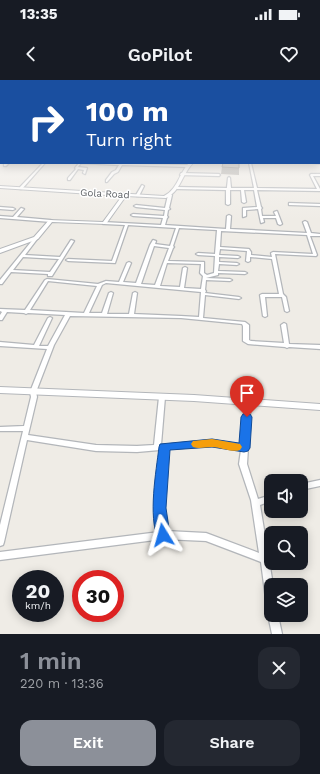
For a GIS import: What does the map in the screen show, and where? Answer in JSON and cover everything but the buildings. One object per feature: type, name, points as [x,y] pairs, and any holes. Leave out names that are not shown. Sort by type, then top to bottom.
[{"type":"street","points":[[21,188],[39,169]]},
{"type":"street","points":[[69,178],[76,169]]},
{"type":"street","points":[[84,173],[86,169],[85,169]]},
{"type":"street","points":[[107,181],[118,169]]},
{"type":"street","points":[[163,226],[170,195],[177,188],[181,174],[185,169]]},
{"type":"street","points":[[251,169],[262,222]]},
{"type":"street","points":[[181,174],[219,175]]},
{"type":"street","points":[[319,190],[310,175],[320,175]]},
{"type":"street","points":[[228,204],[229,178]]},
{"type":"street","points":[[138,195],[143,186]]},
{"type":"street","name":"Gola Road","points":[[0,187],[162,197],[170,195]]},
{"type":"street","points":[[177,188],[319,190]]},
{"type":"street","points":[[242,189],[244,202]]},
{"type":"street","points":[[104,223],[125,194]]},
{"type":"street","points":[[290,204],[320,205]]},
{"type":"street","points":[[136,206],[168,209]]},
{"type":"street","points":[[0,208],[13,209]]},
{"type":"street","points":[[244,216],[244,209],[260,208]]},
{"type":"street","points":[[14,218],[22,209]]},
{"type":"street","points":[[276,212],[280,224]]},
{"type":"street","points":[[0,216],[5,215]]},
{"type":"street","points":[[133,215],[166,217]]},
{"type":"street","points":[[0,216],[51,221],[320,235]]},
{"type":"street","points":[[228,230],[229,216]]},
{"type":"street","points":[[261,217],[278,217]]},
{"type":"street","points":[[0,283],[51,221]]},
{"type":"street","points":[[287,311],[284,297],[282,296],[274,253],[315,255],[305,222]]},
{"type":"street","points":[[68,260],[114,262],[126,224]]},
{"type":"street","points":[[157,288],[178,227]]},
{"type":"street","points":[[205,278],[215,275],[216,272],[219,230]]},
{"type":"street","points":[[0,251],[36,238]]},
{"type":"street","points":[[26,313],[72,241]]},
{"type":"street","points":[[138,285],[153,243],[172,247]]},
{"type":"street","points":[[218,248],[248,250],[249,259],[274,258]]},
{"type":"street","points":[[198,254],[238,257]]},
{"type":"street","points":[[21,256],[62,257]]},
{"type":"street","points":[[167,262],[203,263],[202,273],[205,278],[201,318]]},
{"type":"street","points":[[121,283],[129,263]]},
{"type":"street","points":[[217,263],[237,264]]},
{"type":"street","points":[[182,290],[185,268]]},
{"type":"street","points":[[9,271],[51,273]]},
{"type":"street","points":[[216,272],[245,273]]},
{"type":"street","points":[[205,278],[230,280]]},
{"type":"street","points":[[46,280],[99,285],[106,282],[121,283],[239,298]]},
{"type":"street","points":[[86,314],[99,285]]},
{"type":"street","points":[[104,315],[111,293]]},
{"type":"street","points":[[130,316],[135,293]]},
{"type":"street","points":[[265,316],[262,295],[282,296]]},
{"type":"street","points":[[0,319],[2,311],[201,318],[244,324],[246,341],[250,343],[320,347]]},
{"type":"street","points":[[0,542],[34,397],[33,392],[50,348],[68,314]]},
{"type":"street","points":[[36,347],[50,318]]},
{"type":"street","points":[[284,325],[287,346]]},
{"type":"street","points":[[0,344],[50,348]]},
{"type":"street","points":[[0,390],[248,401],[320,408]]},
{"type":"street","points":[[162,397],[159,508],[163,535]]},
{"type":"street","points":[[0,556],[163,535],[206,537],[264,559],[255,503],[243,464],[248,401]]},
{"type":"street","points":[[0,428],[27,428]]},
{"type":"street","points":[[25,437],[96,448],[137,449],[212,443],[244,448]]},
{"type":"street","points":[[308,486],[320,483]]},
{"type":"street","points":[[255,503],[264,500]]},
{"type":"street","points":[[275,622],[277,634]]},
{"type":"slow traffic","points":[[196,444],[212,443],[236,447]]},
{"type":"route","points":[[163,535],[159,508],[164,447],[212,443],[244,448],[247,417]]}]
